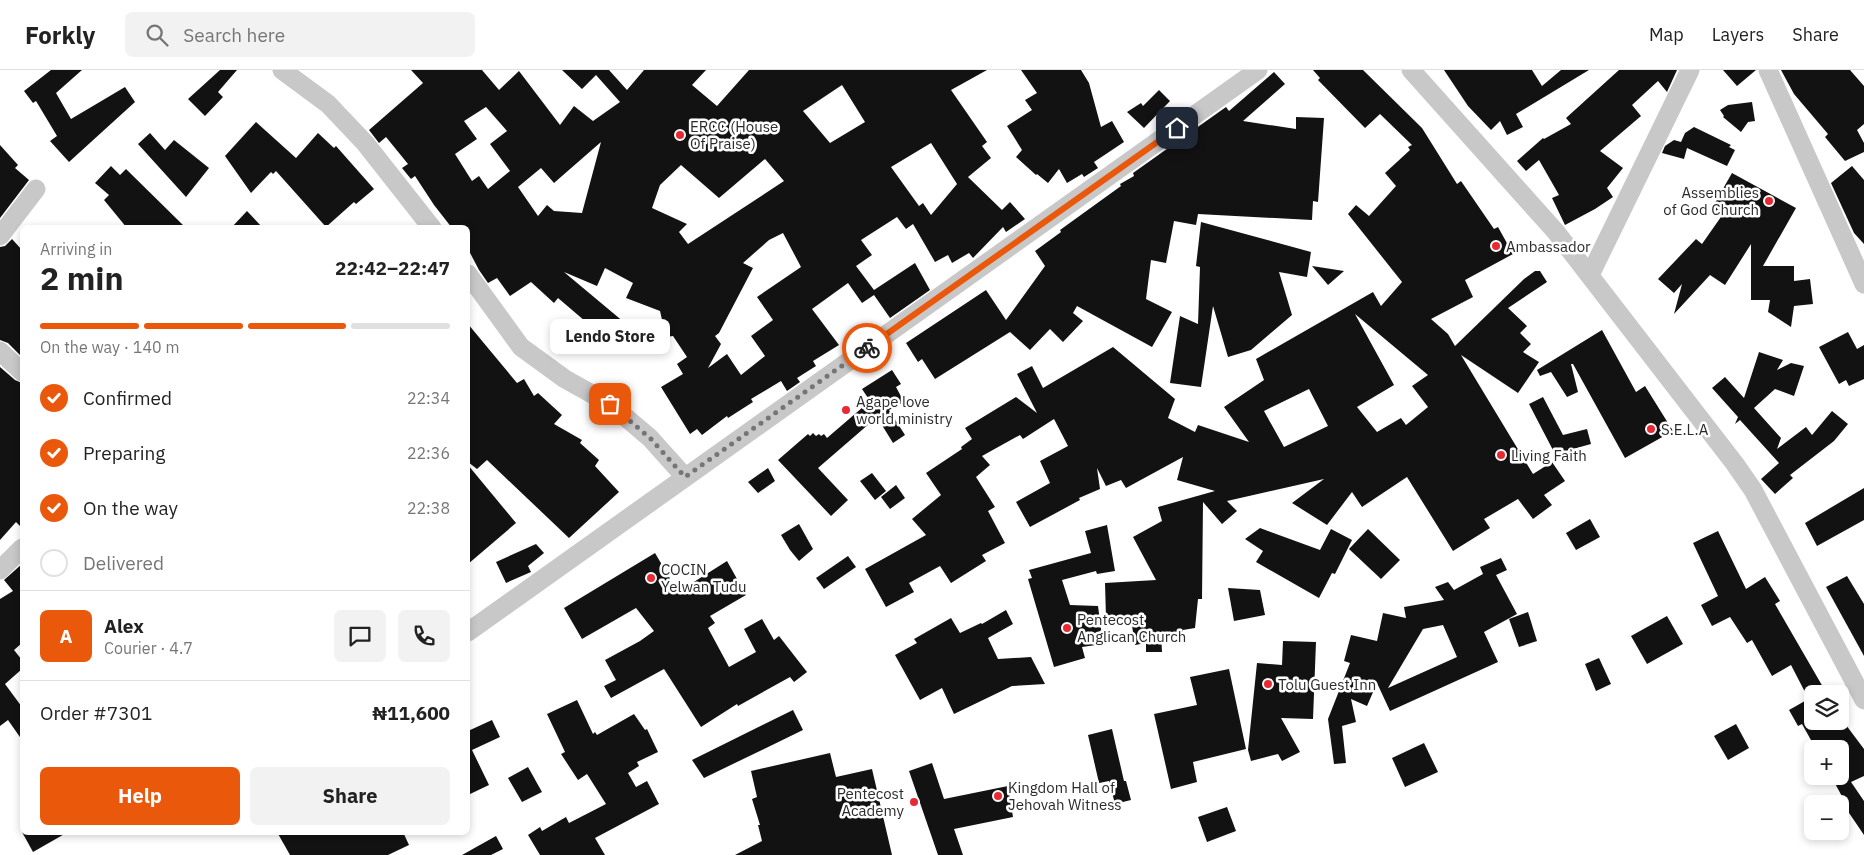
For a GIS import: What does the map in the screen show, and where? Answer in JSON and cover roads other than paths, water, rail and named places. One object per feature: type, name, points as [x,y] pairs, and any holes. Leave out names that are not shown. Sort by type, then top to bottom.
[{"type":"street","points":[[282,70],[328,104],[365,142],[430,225]]},
{"type":"street","points":[[470,631],[1258,70]]},
{"type":"street","points":[[1411,70],[1556,232],[1753,490],[1864,700]]},
{"type":"street","points":[[1590,275],[1690,70]]},
{"type":"street","points":[[1768,70],[1864,284]]},
{"type":"street","points":[[0,236],[36,189]]},
{"type":"street","points":[[470,277],[521,347],[565,379],[610,404],[650,438],[685,477]]},
{"type":"street","points":[[0,352],[20,370]]},
{"type":"street","points":[[0,570],[20,550]]},
{"type":"place","name":"ERCC (House Of Praise)","points":[[680,135]]},
{"type":"place","name":"Assemblies of God Church","points":[[1769,201]]},
{"type":"place","name":"Ambassador","points":[[1496,246]]},
{"type":"place","name":"Lendo Store","points":[[610,404]]},
{"type":"place","name":"Agape love world ministry","points":[[846,410]]},
{"type":"place","name":"S.E.L.A","points":[[1651,429]]},
{"type":"place","name":"Living Faith","points":[[1501,455]]},
{"type":"place","name":"COCIN Yelwan Tudu","points":[[651,578]]},
{"type":"place","name":"Pentecost Anglican Church","points":[[1067,628]]},
{"type":"place","name":"Tolu Guest Inn","points":[[1268,684]]},
{"type":"place","name":"Kingdom Hall of Jehovah Witness","points":[[998,796]]},
{"type":"place","name":"Pentecost Academy","points":[[914,802]]}]
